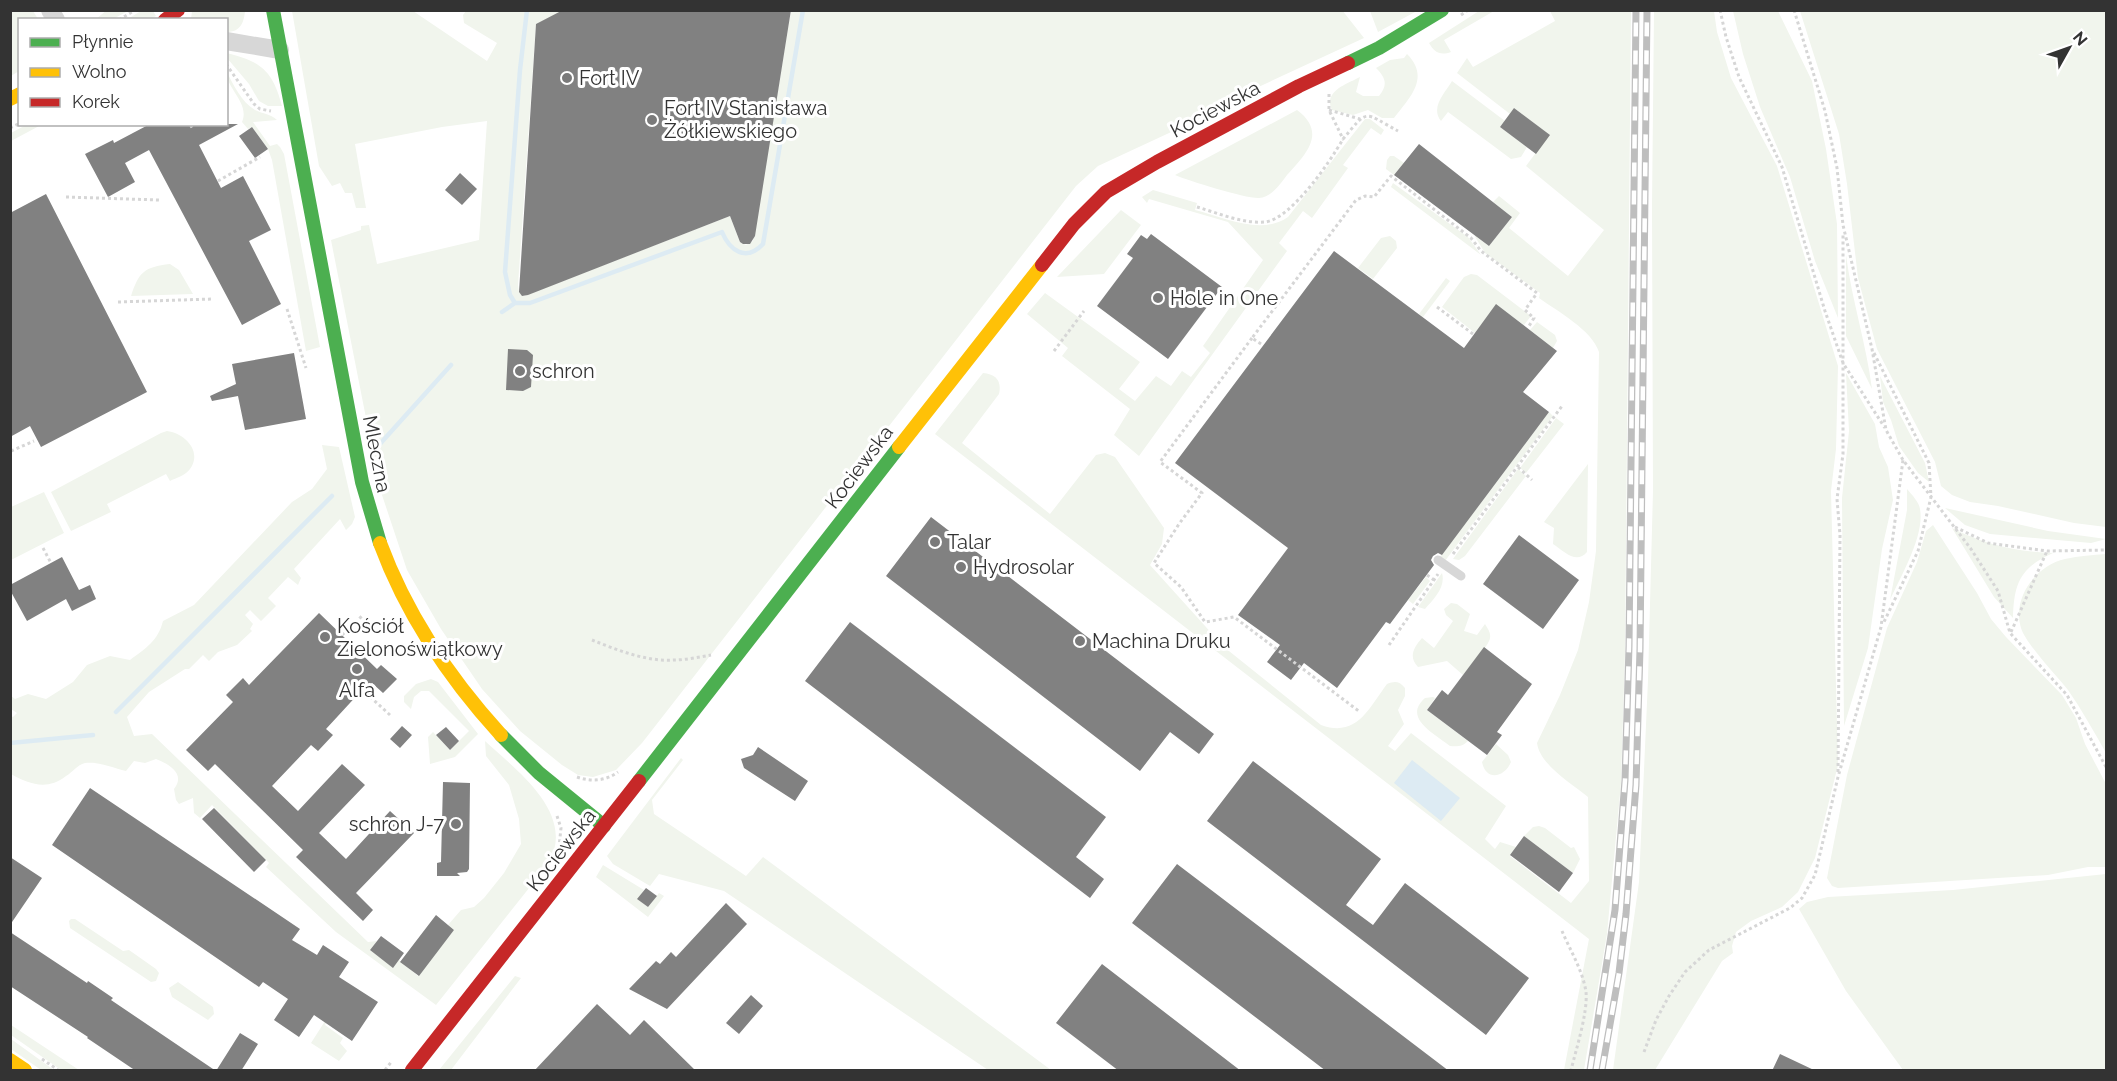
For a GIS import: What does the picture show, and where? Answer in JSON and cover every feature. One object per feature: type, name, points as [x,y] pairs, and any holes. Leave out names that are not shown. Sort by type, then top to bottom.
[{"type":"street","name":"Mleczna","points":[[273,10],[362,482],[370,518],[387,564],[422,635],[473,703],[503,738],[533,767],[604,826]]},
{"type":"street","name":"Kociewska","points":[[412,1071],[1074,224],[1106,192],[1157,162],[1299,86],[1379,48],[1442,10]]},
{"type":"street","points":[[228,40],[280,50]]},
{"type":"street","points":[[10,1060],[25,1071]]},
{"type":"lane","points":[[1442,562],[1461,576]]},
{"type":"path","points":[[1459,16],[1468,10]]},
{"type":"path","points":[[1720,10],[1739,77],[1782,167],[1843,363],[1903,460],[1971,549],[1998,591],[2010,633],[2067,695],[2106,767]]},
{"type":"path","points":[[1794,10],[1825,111],[1837,168],[1843,225],[1843,454],[1838,499],[1840,535],[1838,777]]},
{"type":"path","points":[[228,67],[260,109],[291,111]]},
{"type":"path","points":[[1324,92],[1333,87],[1328,99],[1329,110],[1343,140]]},
{"type":"path","points":[[1329,110],[1360,119]]},
{"type":"path","points":[[1197,207],[1253,222],[1275,220],[1290,208],[1331,160],[1360,119],[1371,116],[1398,131]]},
{"type":"path","points":[[218,182],[260,157]]},
{"type":"path","points":[[1360,712],[1234,617],[1205,622],[1181,587],[1154,563],[1202,492],[1160,462],[1356,200],[1365,196],[1374,197],[1391,176],[1471,238],[1481,251],[1537,293],[1525,310],[1534,318],[1529,326]]},
{"type":"path","points":[[66,197],[159,200]]},
{"type":"path","points":[[1843,225],[1872,349],[1886,430]]},
{"type":"path","points":[[118,302],[212,299]]},
{"type":"path","points":[[1437,307],[1473,334]]},
{"type":"path","points":[[287,309],[306,368]]},
{"type":"path","points":[[1054,351],[1084,311]]},
{"type":"path","points":[[1252,338],[1261,344]]},
{"type":"path","points":[[1872,349],[1929,463],[1931,497],[1918,551],[1881,627]]},
{"type":"path","points":[[1389,645],[1434,580],[1442,562],[1518,467],[1562,406]]},
{"type":"path","points":[[11,451],[34,441]]},
{"type":"path","points":[[1644,1052],[1656,1020],[1685,972],[1709,950],[1790,908],[1802,898],[1818,865],[1838,777],[1881,627],[1903,460]]},
{"type":"path","points":[[1518,467],[1532,480]]},
{"type":"path","points":[[1954,526],[1988,543],[2047,551],[2106,550]]},
{"type":"path","points":[[43,549],[51,563]]},
{"type":"path","points":[[2010,633],[2047,551]]},
{"type":"path","points":[[1427,574],[1434,580]]},
{"type":"path","points":[[342,636],[362,616]]},
{"type":"path","points":[[592,640],[653,659],[672,661],[716,654]]},
{"type":"path","points":[[372,687],[367,694],[390,715]]},
{"type":"path","points":[[1562,931],[1586,993],[1585,1010],[1571,1071]]},
{"type":"shaded area","points":[[11,10],[33,11],[37,18],[18,18],[18,72],[11,76]]},
{"type":"shaded area","points":[[107,10],[128,10],[115,18],[97,18]]},
{"type":"shaded area","points":[[1342,10],[1364,38],[1239,96],[1210,114],[1098,166],[1076,186],[642,743],[616,770],[593,777],[578,775],[520,731],[482,689],[441,629],[407,570],[380,489],[331,240],[361,230],[361,226],[369,225],[377,264],[479,240],[487,121],[442,127],[355,144],[366,208],[356,208],[352,193],[345,193],[340,183],[332,186],[319,166],[292,11],[413,11],[487,61],[497,43],[464,23],[463,15],[466,11],[563,11],[536,24],[518,285],[519,292],[524,296],[730,216],[740,242],[746,245],[753,241],[791,11]]},
{"type":"shaded area","points":[[141,11],[153,11],[156,16],[153,18],[129,18]]},
{"type":"shaded area","points":[[192,11],[245,11],[240,26],[231,32],[228,32],[228,18],[191,18]]},
{"type":"shaded area","points":[[1370,11],[1417,11],[1378,32]]},
{"type":"shaded area","points":[[1479,11],[1494,11],[1444,40],[1451,52],[1435,51],[1429,43]]},
{"type":"shaded area","points":[[1550,11],[1631,11],[1625,654],[1621,783],[1607,934],[1584,1070],[1564,1070],[1589,939],[935,434],[983,373],[997,379],[1000,385],[999,394],[962,443],[1050,514],[1096,455],[1105,453],[1115,457],[1164,528],[1162,544],[1150,565],[1224,647],[1321,725],[1333,728],[1353,724],[1361,718],[1387,684],[1395,682],[1401,684],[1405,688],[1405,696],[1398,710],[1404,724],[1388,746],[1395,751],[1411,733],[1506,806],[1485,839],[1495,849],[1500,842],[1516,847],[1510,856],[1571,903],[1589,881],[1588,797],[1550,766],[1539,751],[1537,743],[1578,650],[1589,602],[1596,551],[1599,352],[1582,329],[1539,298],[1540,293],[1485,253],[1474,235],[1489,246],[1512,217],[1493,202],[1499,196],[1520,213],[1509,228],[1568,276],[1604,230],[1526,166],[1549,135],[1514,108],[1510,114],[1457,73],[1467,58],[1473,67],[1555,21]]},
{"type":"shaded area","points":[[1654,11],[1714,11],[1717,32],[1731,78],[1777,166],[1838,366],[1836,449],[1831,491],[1838,765],[1815,858],[1798,892],[1782,907],[1751,921],[1736,932],[1732,946],[1733,953],[1722,961],[1655,1070],[1613,1070],[1639,882],[1648,680],[1653,491]]},
{"type":"shaded area","points":[[1733,11],[1778,11],[1812,81],[1826,149],[1837,224],[1838,318],[1815,261],[1790,177],[1760,107],[1743,54]]},
{"type":"shaded area","points":[[1800,11],[2106,11],[2106,527],[2074,523],[1970,502],[1952,495],[1941,486],[1935,462],[1877,349],[1858,278],[1839,134]]},
{"type":"shaded area","points":[[228,54],[248,60],[264,69],[274,84],[282,106],[268,106],[259,101],[249,84],[228,59]]},
{"type":"shaded area","points":[[1407,54],[1414,63],[1417,80],[1411,95],[1394,118],[1382,118],[1368,110],[1353,115],[1332,110],[1330,103],[1333,93],[1360,77],[1356,92],[1363,96],[1379,96],[1385,82],[1376,68],[1390,60],[1404,58]]},
{"type":"shaded area","points":[[228,75],[238,93],[250,107],[277,120],[253,122],[270,146],[277,144],[284,154],[320,347],[306,351],[272,160],[268,149],[252,127],[248,129],[242,122],[243,109],[230,84]]},
{"type":"shaded area","points":[[1452,81],[1505,121],[1500,127],[1527,147],[1521,157],[1511,159],[1448,112],[1441,121],[1437,111],[1438,105]]},
{"type":"shaded area","points":[[1297,110],[1311,127],[1310,144],[1301,160],[1272,193],[1264,197],[1253,198],[1175,175]]},
{"type":"shaded area","points":[[1365,119],[1370,119],[1384,130],[1381,135],[1371,128],[1343,165],[1348,168],[1312,218],[1303,211],[1279,243],[1287,251],[1139,456],[1114,435],[1130,409],[1062,356],[1068,348],[1027,314],[1045,293],[1140,362],[1119,389],[1135,401],[1156,376],[1171,386],[1182,371],[1191,377],[1210,353],[1203,346],[1263,260],[1228,222],[1149,199],[1147,203],[1142,197],[1153,190],[1197,203],[1195,210],[1230,220],[1254,225],[1277,222],[1288,217]]},
{"type":"shaded area","points":[[24,126],[39,126],[11,141],[11,133]]},
{"type":"shaded area","points":[[1390,156],[1404,163],[1394,175],[1386,169]]},
{"type":"shaded area","points":[[1393,183],[1468,237],[1481,255],[1391,187]]},
{"type":"shaded area","points":[[1121,210],[1141,225],[1104,274],[1057,277]]},
{"type":"shaded area","points":[[1390,236],[1396,241],[1397,248],[1373,279],[1358,268],[1381,238]]},
{"type":"shaded area","points":[[1846,255],[1866,355],[1872,389],[1846,336]]},
{"type":"shaded area","points":[[170,264],[179,270],[193,294],[131,296],[137,281],[144,272],[154,267]]},
{"type":"shaded area","points":[[1471,274],[1477,275],[1531,316],[1524,325],[1496,305],[1475,333],[1442,307],[1464,277]]},
{"type":"shaded area","points":[[1446,278],[1450,281],[1423,317],[1419,314]]},
{"type":"shaded area","points":[[1537,322],[1555,335],[1557,341],[1553,348],[1530,330]]},
{"type":"shaded area","points":[[1846,373],[1875,424],[1879,447],[1888,467],[1893,500],[1882,549],[1868,648],[1844,726],[1842,498],[1849,431]]},
{"type":"shaded area","points":[[1880,376],[1925,463],[1929,482],[1918,473],[1899,446],[1883,402]]},
{"type":"shaded area","points":[[1549,412],[1553,416],[1445,561],[1440,557]]},
{"type":"shaded area","points":[[1556,418],[1564,424],[1526,473],[1520,468]]},
{"type":"shaded area","points":[[167,431],[180,435],[190,444],[194,456],[188,471],[170,481],[166,474],[107,504],[111,512],[71,531],[51,492]]},
{"type":"shaded area","points":[[322,445],[339,447],[355,517],[352,524],[346,530],[340,519],[294,569],[301,578],[298,585],[288,577],[268,598],[276,606],[261,621],[250,610],[245,615],[253,624],[250,629],[252,631],[237,645],[218,652],[209,661],[203,655],[189,669],[185,669],[149,692],[127,717],[134,736],[152,734],[368,942],[377,941],[370,950],[393,967],[399,960],[418,976],[454,930],[448,925],[461,910],[474,907],[484,898],[504,873],[521,844],[519,819],[509,785],[486,756],[485,741],[512,766],[539,794],[549,810],[555,827],[555,845],[549,863],[436,1005],[336,932],[266,867],[269,863],[212,805],[200,818],[194,813],[193,798],[179,804],[174,789],[178,779],[177,774],[166,764],[156,759],[145,763],[134,761],[126,771],[101,764],[85,763],[59,781],[45,785],[31,783],[11,774],[11,716],[17,713],[11,709],[10,695],[15,699],[28,694],[46,699],[73,682],[87,665],[110,656],[130,660],[151,644],[163,621],[194,605],[292,502],[312,489],[327,469]]},
{"type":"shaded area","points":[[1588,464],[1587,552],[1583,556],[1574,557],[1553,544],[1554,528],[1544,522]]},
{"type":"shaded area","points":[[1518,469],[1526,476],[1465,556],[1459,560],[1453,559]]},
{"type":"shaded area","points":[[1907,489],[1919,506],[1921,519],[1916,543],[1890,600],[1907,510]]},
{"type":"shaded area","points":[[44,492],[64,533],[11,560],[11,507]]},
{"type":"shaded area","points":[[1945,508],[2048,531],[2106,539],[2091,543],[1990,534],[1965,525]]},
{"type":"shaded area","points":[[1933,525],[1991,619],[2062,695],[2076,718],[2085,744],[2106,784],[2106,867],[2088,867],[2048,875],[1838,888],[1832,886],[1827,878],[1847,775],[1887,628],[1917,562],[1926,531]]},
{"type":"shaded area","points":[[1952,528],[1976,539],[2001,546],[2053,553],[2033,565],[2021,578],[2015,595],[2013,618],[1994,597]]},
{"type":"shaded area","points":[[2106,554],[2106,753],[2068,690],[2024,635],[2019,617],[2023,595],[2028,585],[2044,569],[2065,559]]},
{"type":"shaded area","points":[[1442,573],[1441,588],[1435,597],[1425,609],[1418,607]]},
{"type":"shaded area","points":[[1426,577],[1430,581],[1413,604],[1408,600]]},
{"type":"shaded area","points":[[1451,603],[1457,604],[1470,614],[1464,631],[1477,635],[1485,624],[1490,634],[1486,646],[1463,675],[1447,661],[1418,667],[1413,660],[1415,648],[1422,638],[1434,648],[1453,621],[1446,615],[1444,609]]},
{"type":"shaded area","points":[[431,679],[438,682],[478,734],[455,757],[430,764],[428,737],[433,732],[450,750],[469,731],[429,691],[421,691],[414,697],[411,709],[404,702],[404,696],[416,684]]},
{"type":"shaded area","points":[[1425,698],[1435,698],[1427,710],[1468,741],[1464,744],[1450,746],[1429,731],[1419,719],[1417,712],[1419,705]]},
{"type":"shaded area","points":[[1496,744],[1508,755],[1511,762],[1500,774],[1491,775],[1487,773],[1482,762]]},
{"type":"shaded area","points":[[681,758],[683,760],[652,800],[654,814],[746,876],[763,857],[1051,1070],[988,1070],[724,891],[659,874],[650,886],[613,864],[607,856]]},
{"type":"shaded area","points":[[1412,760],[1460,798],[1441,821],[1394,783]]},
{"type":"shaded area","points":[[1539,826],[1571,848],[1574,847],[1580,859],[1573,873],[1524,836],[1533,827]]},
{"type":"shaded area","points":[[603,865],[644,890],[638,899],[648,907],[659,893],[664,896],[648,917],[596,877]]},
{"type":"shaded area","points":[[2106,874],[2106,1070],[1903,1070],[1846,991],[1799,909],[1807,902],[1828,897],[1953,890]]},
{"type":"shaded area","points":[[71,919],[75,919],[123,951],[129,950],[156,969],[159,973],[156,981],[151,982],[70,928]]},
{"type":"shaded area","points":[[515,976],[521,978],[451,1070],[439,1070]]},
{"type":"shaded area","points":[[178,982],[213,1007],[214,1014],[208,1020],[172,997],[169,988]]},
{"type":"shaded area","points":[[327,1018],[325,1025],[343,1038],[340,1043],[347,1051],[339,1061],[311,1043]]},
{"type":"shaded area","points":[[10,1025],[79,1070],[61,1070],[11,1035]]},
{"type":"shaded area","points":[[11,1039],[54,1070],[41,1070],[11,1049]]},
{"type":"building","name":"Fort IV Stanisława Żółkiewskiego","points":[[563,10],[791,10],[755,236],[750,244],[740,242],[730,216],[522,296],[519,292],[536,24]]},
{"type":"building","points":[[1514,108],[1550,135],[1536,154],[1500,127]]},
{"type":"building","points":[[238,124],[199,145],[221,188],[243,176],[271,230],[249,241],[281,304],[242,325],[149,150],[125,163],[135,182],[108,197],[85,154],[113,140],[114,143],[146,126]]},
{"type":"building","points":[[252,127],[268,149],[255,158],[239,136]]},
{"type":"building","points":[[1419,144],[1512,217],[1489,246],[1394,175]]},
{"type":"building","points":[[460,173],[477,189],[462,205],[445,190]]},
{"type":"building","points":[[46,194],[147,392],[41,447],[30,426],[10,437],[10,213]]},
{"type":"building","points":[[1151,234],[1222,287],[1168,359],[1097,306],[1133,258],[1127,254],[1141,235],[1147,239]]},
{"type":"building","points":[[1334,251],[1464,348],[1496,304],[1557,351],[1523,392],[1549,412],[1442,555],[1438,553],[1433,556],[1431,560],[1434,565],[1390,624],[1386,622],[1337,688],[1304,663],[1291,680],[1267,662],[1280,645],[1238,615],[1288,548],[1175,463]]},
{"type":"building","name":"schron","points":[[508,349],[527,350],[533,355],[531,387],[523,391],[506,390]]},
{"type":"building","points":[[294,353],[306,419],[245,430],[238,396],[212,401],[210,396],[236,384],[232,364]]},
{"type":"building","points":[[931,517],[1214,734],[1199,754],[1170,732],[1140,771],[886,576]]},
{"type":"building","points":[[1519,535],[1579,580],[1543,629],[1483,584]]},
{"type":"building","points":[[62,557],[79,590],[90,585],[96,599],[72,611],[66,599],[27,621],[10,590],[10,585]]},
{"type":"building","points":[[319,613],[377,669],[381,665],[397,679],[383,693],[372,683],[362,693],[361,691],[326,729],[333,735],[318,751],[311,745],[272,786],[298,811],[342,764],[365,785],[319,833],[346,859],[390,811],[414,833],[356,893],[373,910],[363,921],[296,857],[303,850],[215,764],[208,771],[186,750],[233,702],[226,695],[243,678],[249,685]]},
{"type":"building","points":[[850,622],[1106,817],[1076,857],[1104,879],[1090,898],[805,681]]},
{"type":"building","points":[[1484,647],[1532,684],[1497,732],[1502,735],[1487,755],[1427,710],[1442,690],[1448,695]]},
{"type":"building","points":[[402,726],[412,735],[400,748],[390,739]]},
{"type":"building","points":[[446,727],[459,741],[450,750],[436,735]]},
{"type":"building","points":[[758,747],[808,781],[795,801],[744,768],[741,759],[753,755]]},
{"type":"building","points":[[1253,761],[1381,859],[1346,905],[1373,925],[1405,883],[1529,978],[1486,1035],[1207,821]]},
{"type":"building","name":"schron J-7","points":[[443,782],[470,783],[469,869],[467,872],[457,873],[460,876],[437,876],[437,863],[441,862]]},
{"type":"building","points":[[90,788],[300,929],[292,940],[317,955],[323,945],[349,962],[339,977],[378,1002],[352,1041],[314,1015],[299,1037],[274,1020],[288,999],[263,982],[259,987],[52,845]]},
{"type":"building","points":[[214,808],[266,860],[254,872],[202,819]]},
{"type":"building","points":[[1524,836],[1573,873],[1559,892],[1510,855]]},
{"type":"building","points":[[10,857],[42,878],[10,925]]},
{"type":"building","points":[[1177,864],[1449,1071],[1326,1071],[1132,923]]},
{"type":"building","points":[[646,888],[657,896],[648,907],[637,899]]},
{"type":"building","points":[[726,903],[747,924],[667,1009],[629,989],[656,961],[660,964],[671,952],[676,957]]},
{"type":"building","points":[[436,915],[454,930],[419,976],[400,962]]},
{"type":"building","points":[[10,932],[87,983],[88,981],[113,998],[111,1000],[216,1071],[136,1071],[87,1038],[10,986]]},
{"type":"building","points":[[381,936],[404,953],[393,968],[370,950]]},
{"type":"building","points":[[1102,964],[1241,1071],[1119,1071],[1056,1023]]},
{"type":"building","points":[[751,995],[763,1006],[739,1034],[726,1023]]},
{"type":"building","points":[[597,1004],[630,1035],[644,1020],[696,1071],[534,1071]]},
{"type":"building","points":[[240,1033],[258,1044],[241,1071],[216,1071]]},
{"type":"building","points":[[1780,1054],[1816,1071],[1772,1071]]},
{"type":"waterway","points":[[515,303],[510,295],[505,272],[520,70],[527,10]]},
{"type":"waterway","points":[[502,312],[515,303],[530,303],[722,232],[729,244],[739,252],[751,252],[763,244],[803,10]]},
{"type":"waterway","points":[[379,445],[451,365]]},
{"type":"waterway","points":[[116,712],[332,496]]},
{"type":"waterway","points":[[10,743],[93,735]]},
{"type":"railway","points":[[1590,1070],[1615,910],[1625,780],[1629,646],[1636,10]]},
{"type":"railway","points":[[1602,1070],[1619,973],[1636,785],[1640,649],[1647,10]]},
{"type":"traffic: fast","points":[[273,10],[362,482],[380,543]]},
{"type":"traffic: fast","points":[[1348,63],[1379,48],[1442,10]]},
{"type":"traffic: fast","points":[[639,781],[899,447]]},
{"type":"traffic: fast","points":[[501,735],[539,773],[604,826]]},
{"type":"traffic: slow","points":[[10,99],[18,95]]},
{"type":"traffic: slow","points":[[899,447],[1042,265]]},
{"type":"traffic: slow","points":[[380,543],[403,596],[431,645],[464,691],[501,735]]},
{"type":"traffic: slow","points":[[10,1060],[25,1070]]},
{"type":"traffic: jam","points":[[168,18],[178,10]]},
{"type":"traffic: jam","points":[[1042,265],[1074,224],[1106,192],[1299,86],[1348,63]]},
{"type":"traffic: jam","points":[[412,1070],[639,781]]},
{"type":"place","name":"Fort IV","points":[[567,78]]},
{"type":"place","name":"Fort IV Stanisława Żółkiewskiego","points":[[652,120]]},
{"type":"place","name":"Hole in One","points":[[1158,298]]},
{"type":"place","name":"schron","points":[[520,371]]},
{"type":"place","name":"Talar","points":[[935,542]]},
{"type":"place","name":"Hydrosolar","points":[[961,567]]},
{"type":"place","name":"Kościół Zielonoświątkowy","points":[[325,637]]},
{"type":"place","name":"Machina Druku","points":[[1080,641]]},
{"type":"place","name":"Alfa","points":[[357,669]]},
{"type":"place","name":"schron J-7","points":[[456,824]]}]
